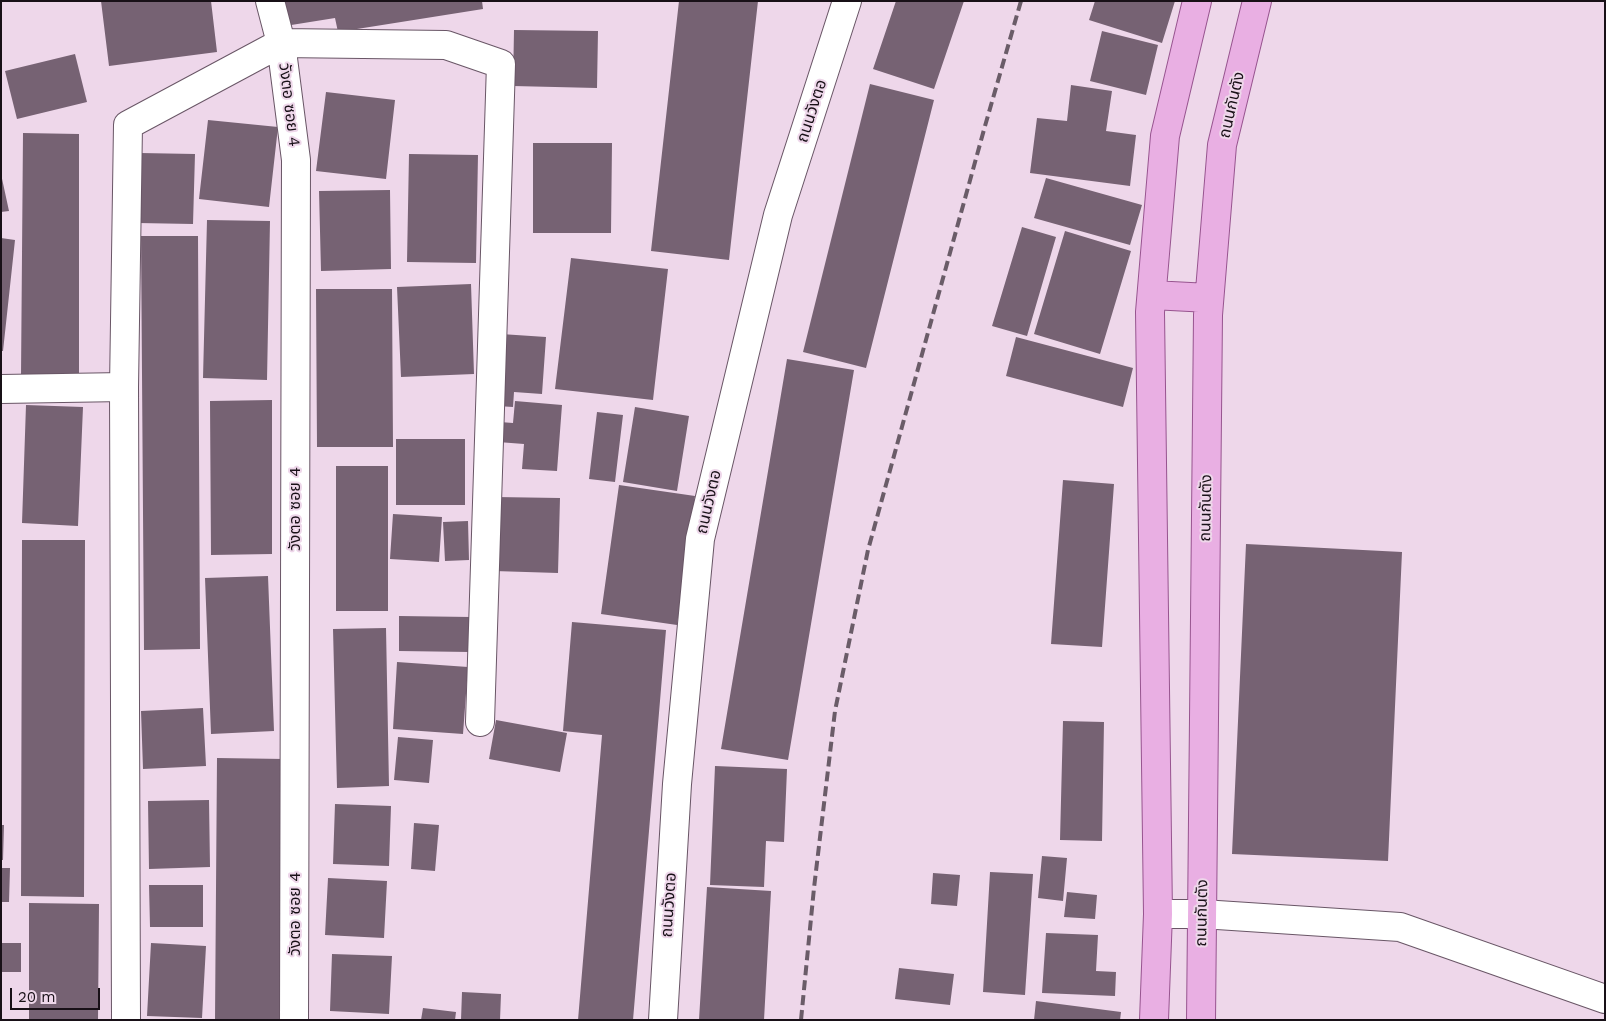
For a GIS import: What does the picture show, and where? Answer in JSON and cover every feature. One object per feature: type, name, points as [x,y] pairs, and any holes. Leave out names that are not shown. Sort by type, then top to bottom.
[{"type":"main road","points":[[1154,1020],[1158,914],[1150,312],[1165,136],[1197,1]]},
{"type":"main road","name":"ถนนกันตัง","points":[[1201,1020],[1210,298],[1222,145],[1257,1]]},
{"type":"main road","points":[[1152,295],[1210,298]]},
{"type":"street","name":"วังตอ ซอย 4","points":[[270,1],[281,42],[296,160],[294,1020]]},
{"type":"street","name":"ถนนวังตอ","points":[[663,1020],[677,784],[700,539],[778,214],[847,1]]},
{"type":"street","points":[[126,1020],[124,387],[128,125],[281,42],[446,45],[501,64],[480,722]]},
{"type":"street","points":[[1,389],[124,387]]},
{"type":"street","points":[[1158,914],[1202,914],[1400,927],[1605,999]]},
{"type":"building","points":[[101,1],[211,1],[217,52],[109,66]]},
{"type":"building","points":[[281,1],[482,1],[483,9],[338,32],[335,18],[285,26]]},
{"type":"building","points":[[679,1],[758,1],[729,260],[651,251]]},
{"type":"building","points":[[896,1],[964,1],[934,89],[873,69]]},
{"type":"building","points":[[1095,1],[1175,1],[1162,43],[1089,20]]},
{"type":"building","points":[[514,30],[598,31],[597,88],[513,86]]},
{"type":"building","points":[[1102,31],[1158,45],[1146,95],[1090,81]]},
{"type":"building","points":[[75,54],[87,102],[17,119],[5,71]]},
{"type":"building","points":[[870,84],[934,100],[866,368],[803,352]]},
{"type":"building","points":[[1071,85],[1112,91],[1106,131],[1136,135],[1130,186],[1030,173],[1037,118],[1067,121]]},
{"type":"building","points":[[326,92],[395,100],[386,179],[316,171]]},
{"type":"building","points":[[208,120],[278,127],[269,207],[199,199]]},
{"type":"building","points":[[23,133],[79,134],[79,377],[21,376]]},
{"type":"building","points":[[533,143],[612,143],[611,233],[533,233]]},
{"type":"building","points":[[140,153],[195,154],[193,224],[138,223]]},
{"type":"building","points":[[409,154],[478,155],[476,263],[407,262]]},
{"type":"building","points":[[1,174],[9,211],[1,212]]},
{"type":"building","points":[[1046,178],[1142,205],[1130,245],[1034,218]]},
{"type":"building","points":[[390,190],[391,269],[321,271],[319,191]]},
{"type":"building","points":[[207,220],[270,221],[267,380],[203,378]]},
{"type":"building","points":[[1022,227],[1056,237],[1027,336],[992,326]]},
{"type":"building","points":[[1065,231],[1131,251],[1100,354],[1034,334]]},
{"type":"building","points":[[141,236],[198,236],[200,649],[144,650]]},
{"type":"building","points":[[1,238],[15,240],[3,351],[1,351]]},
{"type":"building","points":[[571,258],[668,269],[653,400],[555,389]]},
{"type":"building","points":[[471,284],[474,374],[401,377],[397,287]]},
{"type":"building","points":[[316,289],[392,289],[393,447],[317,447]]},
{"type":"building","points":[[501,334],[546,337],[542,394],[514,392],[513,407],[497,406]]},
{"type":"building","points":[[1016,337],[1133,368],[1123,407],[1006,376]]},
{"type":"building","points":[[787,359],[854,370],[788,760],[721,749]]},
{"type":"building","points":[[272,400],[272,554],[211,555],[210,401]]},
{"type":"building","points":[[515,401],[562,405],[557,471],[522,469],[524,444],[498,442],[500,422],[513,423]]},
{"type":"building","points":[[26,405],[83,407],[78,526],[22,523]]},
{"type":"building","points":[[635,407],[689,416],[677,491],[623,482]]},
{"type":"building","points":[[597,412],[623,415],[615,482],[589,479]]},
{"type":"building","points":[[396,439],[465,439],[465,505],[396,505]]},
{"type":"building","points":[[336,466],[388,466],[388,611],[336,611]]},
{"type":"building","points":[[1063,480],[1114,484],[1102,647],[1051,644]]},
{"type":"building","points":[[619,485],[695,496],[677,625],[601,614]]},
{"type":"building","points":[[496,497],[560,498],[558,573],[494,571]]},
{"type":"building","points":[[393,514],[442,517],[439,562],[390,559]]},
{"type":"building","points":[[468,521],[469,560],[445,561],[443,522]]},
{"type":"building","points":[[22,540],[85,540],[84,897],[21,896]]},
{"type":"building","points":[[1246,544],[1402,552],[1388,861],[1232,854]]},
{"type":"building","points":[[268,576],[274,731],[211,734],[205,578]]},
{"type":"building","points":[[399,616],[471,617],[470,652],[399,651]]},
{"type":"building","points":[[572,622],[666,630],[633,1020],[578,1020],[602,735],[563,731]]},
{"type":"building","points":[[386,628],[389,786],[337,788],[333,629]]},
{"type":"building","points":[[397,662],[468,667],[463,734],[393,729]]},
{"type":"building","points":[[203,708],[206,766],[143,769],[141,711]]},
{"type":"building","points":[[496,720],[567,733],[560,772],[489,759]]},
{"type":"building","points":[[1063,721],[1104,722],[1102,841],[1060,840]]},
{"type":"building","points":[[398,737],[433,740],[429,783],[394,780]]},
{"type":"building","points":[[217,758],[285,759],[283,1020],[215,1020]]},
{"type":"building","points":[[715,766],[787,769],[784,842],[766,841],[764,887],[710,885]]},
{"type":"building","points":[[209,800],[210,867],[149,869],[148,801]]},
{"type":"building","points":[[335,804],[391,806],[389,866],[333,864]]},
{"type":"building","points":[[414,823],[439,825],[435,871],[411,869]]},
{"type":"building","points":[[1,825],[4,825],[3,860],[1,860]]},
{"type":"building","points":[[1042,856],[1067,858],[1063,901],[1038,898]]},
{"type":"building","points":[[1,868],[10,868],[9,902],[1,902]]},
{"type":"building","points":[[990,872],[1033,874],[1025,995],[983,992]]},
{"type":"building","points":[[933,873],[960,875],[957,906],[931,904]]},
{"type":"building","points":[[328,878],[387,881],[384,938],[325,935]]},
{"type":"building","points":[[149,885],[203,885],[203,927],[150,927]]},
{"type":"building","points":[[707,887],[771,891],[764,1020],[699,1020]]},
{"type":"building","points":[[1067,892],[1097,895],[1095,919],[1064,917]]},
{"type":"building","points":[[29,903],[99,904],[98,1020],[29,1020]]},
{"type":"building","points":[[1046,933],[1098,935],[1096,971],[1116,972],[1115,996],[1042,993]]},
{"type":"building","points":[[1,943],[21,943],[21,972],[1,972]]},
{"type":"building","points":[[151,943],[206,946],[202,1018],[147,1016]]},
{"type":"building","points":[[332,954],[392,956],[389,1014],[330,1011]]},
{"type":"building","points":[[899,968],[954,974],[950,1005],[895,999]]},
{"type":"building","points":[[462,992],[501,994],[500,1020],[461,1020]]},
{"type":"building","points":[[1036,1001],[1121,1012],[1120,1020],[1034,1020]]},
{"type":"building","points":[[423,1008],[456,1012],[455,1020],[421,1020]]},
{"type":"railway","points":[[801,1020],[814,888],[835,711],[868,550],[1021,1]]}]
